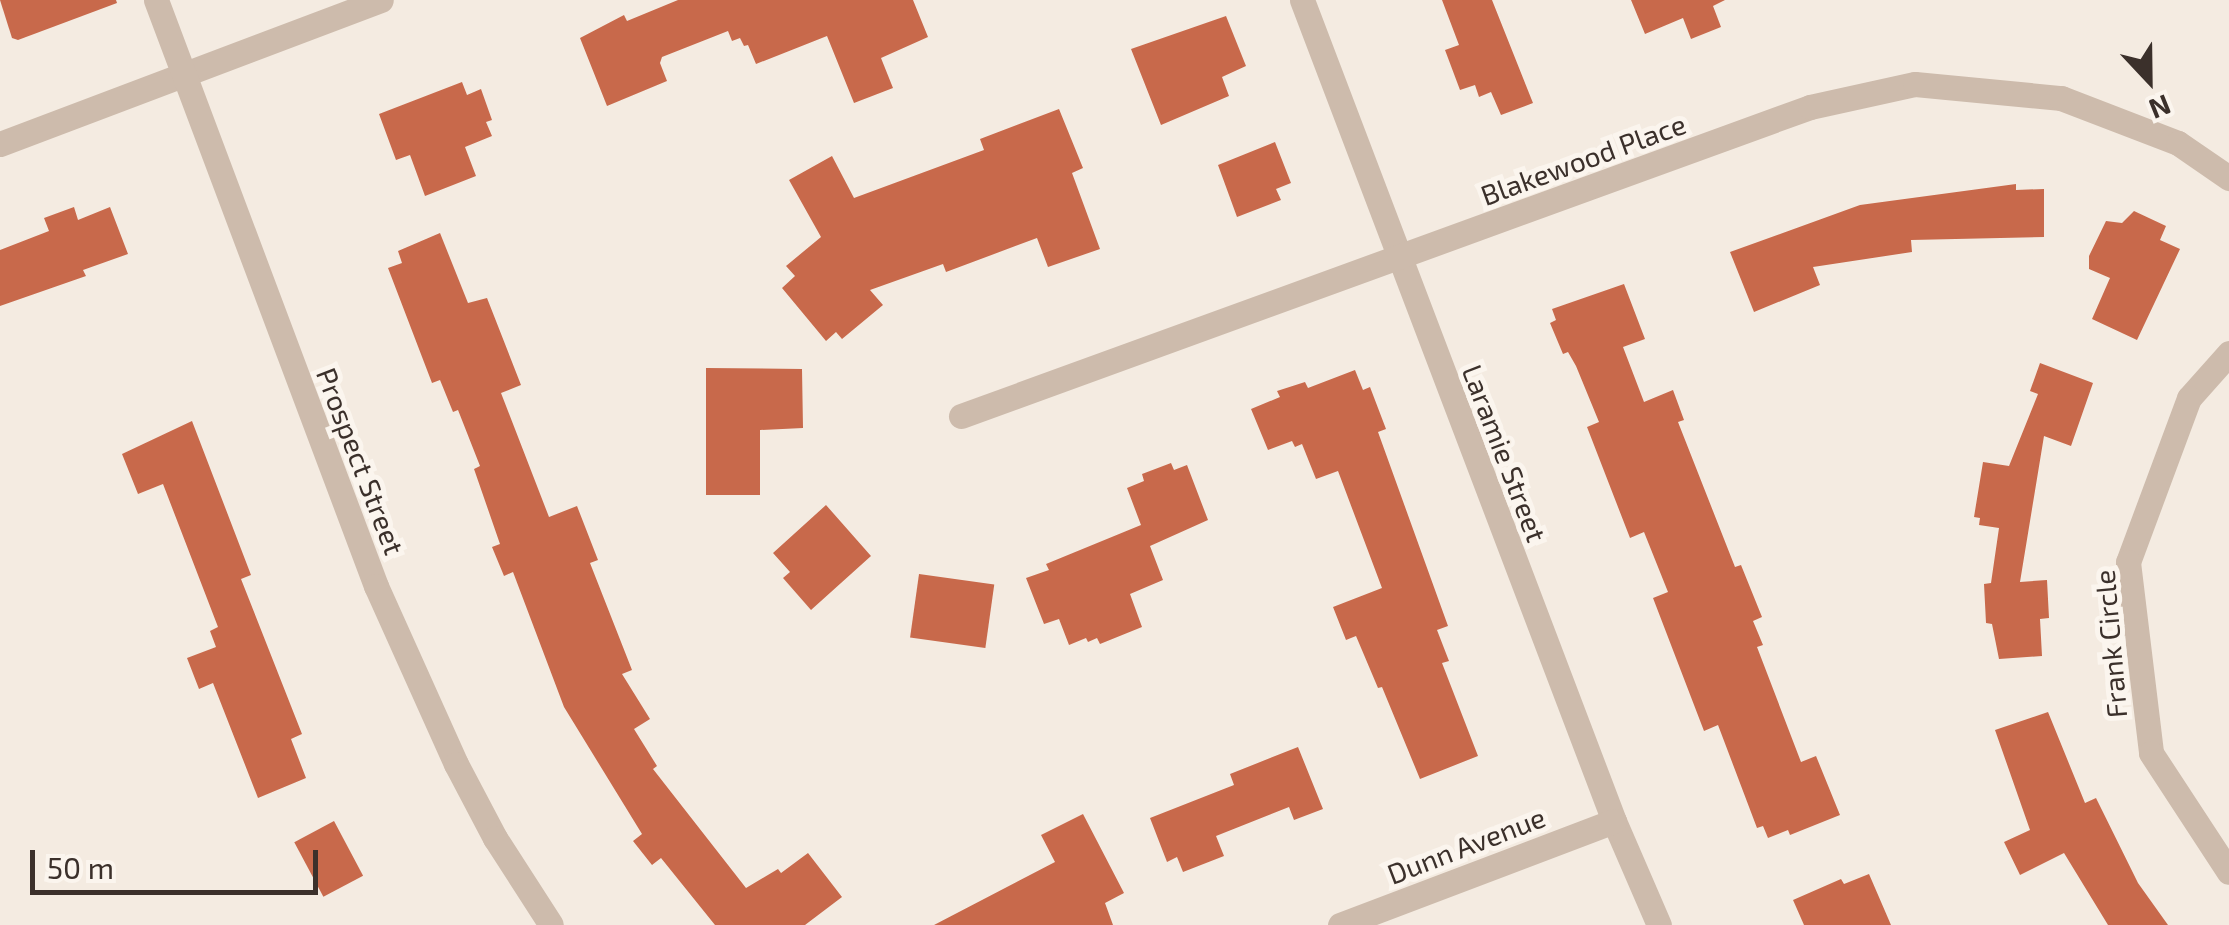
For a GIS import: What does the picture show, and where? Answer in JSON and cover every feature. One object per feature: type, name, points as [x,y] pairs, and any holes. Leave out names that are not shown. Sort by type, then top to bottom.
[{"type":"street","name":"Prospect Street","points":[[156,0],[376,586],[456,764],[495,838],[551,925]]},
{"type":"street","points":[[0,144],[381,0]]},
{"type":"street","name":"Laramie Street","points":[[1302,0],[1614,821],[1659,925]]},
{"type":"street","name":"Blakewood Place","points":[[961,416],[1810,107],[1915,84],[2060,98],[2178,143],[2229,178]]},
{"type":"street","name":"Frank Circle","points":[[2229,353],[2189,398],[2128,562],[2151,753],[2229,872]]},
{"type":"street","name":"Dunn Avenue","points":[[1340,925],[1614,821]]},
{"type":"building","points":[[0,0],[117,3],[18,40],[12,38]]},
{"type":"building","points":[[678,0],[913,0],[928,37],[881,58],[893,88],[854,103],[827,36],[756,64],[748,45],[744,46],[740,38],[732,41],[728,31],[662,57],[660,63],[667,81],[607,106],[580,38],[624,15],[627,21]]},
{"type":"building","points":[[1442,0],[1492,0],[1533,103],[1501,115],[1491,92],[1479,97],[1475,85],[1460,90],[1445,50],[1459,45]]},
{"type":"building","points":[[1631,0],[1725,0],[1713,6],[1721,27],[1691,39],[1683,18],[1645,34]]},
{"type":"building","points":[[1226,16],[1246,66],[1222,77],[1229,96],[1161,125],[1131,49]]},
{"type":"building","points":[[462,82],[467,95],[481,89],[492,120],[486,122],[492,136],[465,147],[476,176],[425,196],[410,155],[396,160],[379,114]]},
{"type":"building","points":[[1059,109],[1083,168],[1072,173],[1100,249],[1048,267],[1037,238],[946,272],[943,264],[870,290],[883,305],[842,339],[836,332],[826,341],[782,288],[795,276],[786,266],[821,237],[789,180],[832,156],[854,198],[984,150],[980,139]]},
{"type":"building","points":[[1275,142],[1291,183],[1276,189],[1281,200],[1237,217],[1218,165]]},
{"type":"building","points":[[2016,184],[2016,190],[2044,189],[2044,237],[1911,240],[1912,252],[1813,267],[1820,285],[1754,312],[1730,252],[1860,205]]},
{"type":"building","points":[[74,207],[78,220],[110,207],[128,254],[83,270],[86,276],[0,306],[0,250],[49,231],[44,218]]},
{"type":"building","points":[[2134,211],[2166,226],[2160,240],[2180,249],[2137,340],[2092,319],[2110,278],[2089,269],[2089,256],[2106,221],[2122,223]]},
{"type":"building","points":[[440,233],[468,303],[487,298],[521,385],[501,393],[549,517],[577,506],[598,560],[590,563],[632,670],[622,674],[650,719],[634,729],[657,766],[653,769],[746,888],[778,869],[781,873],[808,853],[842,897],[805,925],[715,925],[661,858],[652,865],[633,841],[642,834],[564,707],[513,572],[504,576],[492,547],[500,544],[474,469],[480,466],[458,410],[453,412],[440,380],[432,383],[388,268],[402,263],[398,251]]},
{"type":"building","points":[[1624,284],[1645,339],[1623,347],[1644,402],[1673,390],[1684,420],[1678,422],[1735,567],[1741,565],[1762,617],[1753,621],[1763,645],[1757,647],[1801,762],[1816,756],[1840,815],[1790,835],[1788,830],[1768,838],[1763,826],[1757,828],[1718,725],[1704,731],[1653,598],[1668,592],[1644,532],[1630,538],[1587,427],[1599,422],[1576,366],[1568,352],[1563,354],[1550,323],[1556,320],[1552,309]]},
{"type":"building","points":[[2040,363],[2093,383],[2071,446],[2044,436],[2020,582],[2047,580],[2049,618],[2040,619],[2042,656],[1999,659],[1992,624],[1986,623],[1984,584],[1991,583],[1999,528],[1979,525],[1980,518],[1974,517],[1983,462],[2009,466],[2038,394],[2030,391]]},
{"type":"building","points":[[706,368],[802,369],[803,428],[760,430],[760,495],[706,495]]},
{"type":"building","points":[[1355,370],[1363,390],[1370,387],[1386,429],[1378,432],[1448,626],[1437,630],[1449,661],[1442,663],[1478,756],[1420,779],[1382,687],[1378,688],[1356,636],[1346,640],[1333,607],[1382,588],[1338,471],[1316,479],[1302,444],[1295,447],[1292,441],[1268,450],[1251,409],[1280,397],[1277,391],[1305,382],[1308,388]]},
{"type":"building","points":[[192,421],[251,575],[241,579],[302,734],[291,739],[306,778],[258,798],[213,683],[199,689],[187,658],[216,647],[210,631],[218,627],[163,484],[138,494],[122,454]]},
{"type":"building","points":[[1171,463],[1174,470],[1187,465],[1208,520],[1150,546],[1163,580],[1130,594],[1142,627],[1100,644],[1097,638],[1088,642],[1086,638],[1069,645],[1059,619],[1044,624],[1026,578],[1049,570],[1046,564],[1141,525],[1127,488],[1144,481],[1142,474]]},
{"type":"building","points":[[826,505],[871,556],[811,610],[783,578],[790,572],[773,553]]},
{"type":"building","points":[[919,574],[994,585],[985,648],[910,637]]},
{"type":"building","points":[[2048,712],[2085,803],[2096,798],[2138,883],[2168,925],[2108,925],[2064,853],[2020,875],[2004,842],[2030,830],[1995,730]]},
{"type":"building","points":[[1298,747],[1323,809],[1294,820],[1289,807],[1216,836],[1224,856],[1183,872],[1177,857],[1167,862],[1150,818],[1234,785],[1230,774]]},
{"type":"building","points":[[1083,814],[1124,893],[1105,903],[1113,925],[934,925],[1055,862],[1041,835]]},
{"type":"building","points":[[334,821],[363,876],[323,897],[294,842]]},
{"type":"building","points":[[1869,874],[1891,925],[1804,925],[1793,900],[1841,879],[1844,884]]}]
